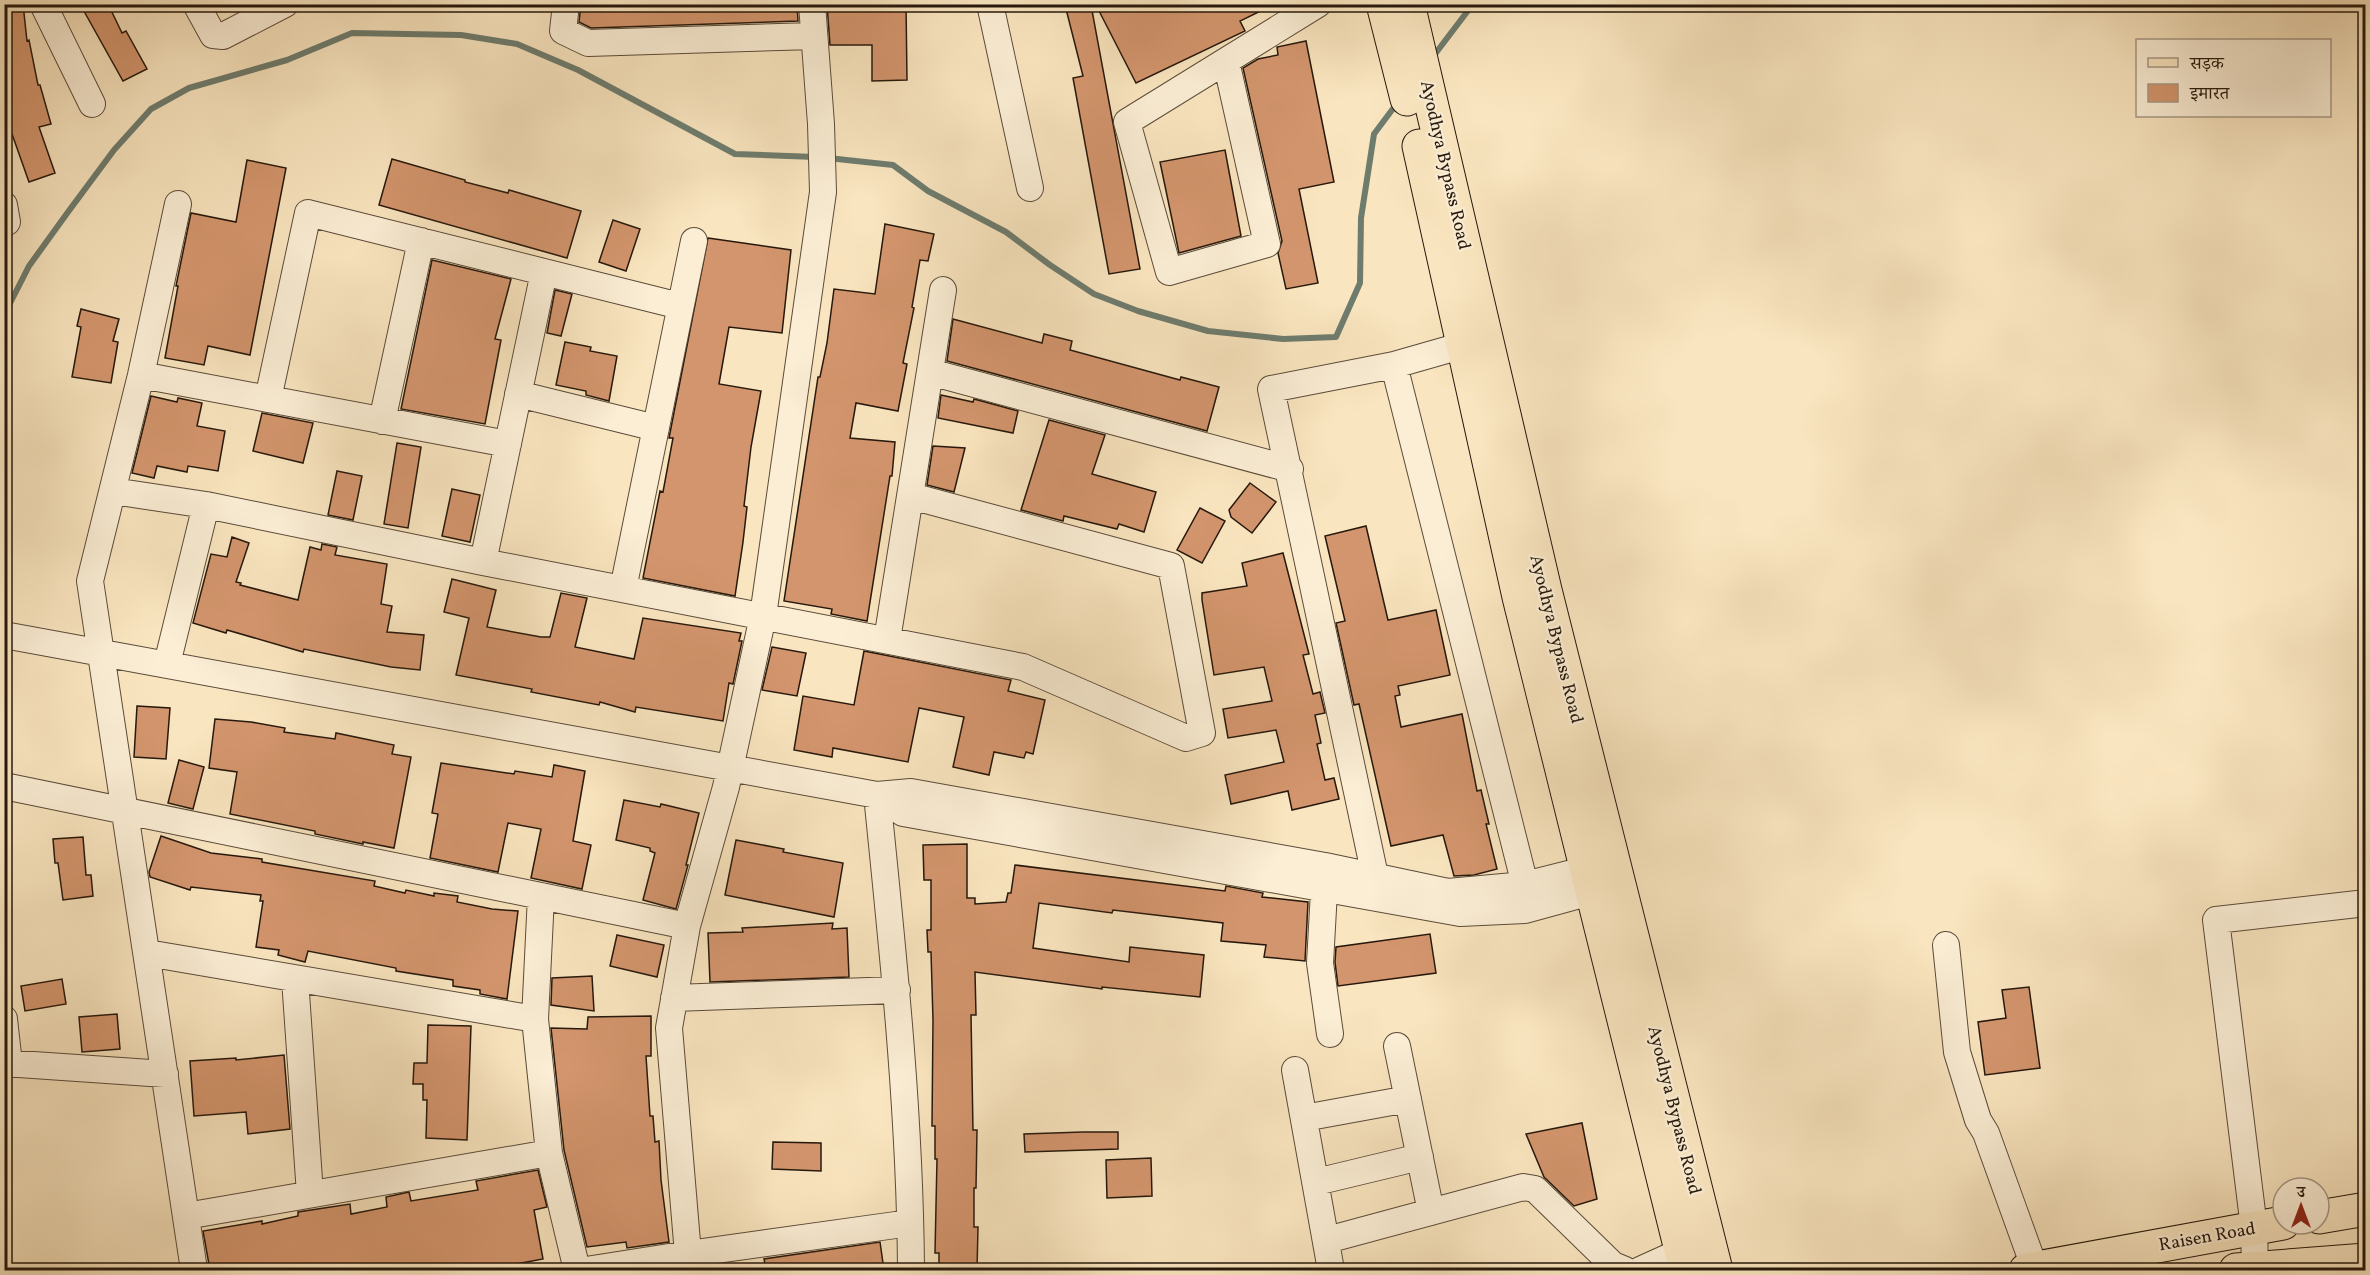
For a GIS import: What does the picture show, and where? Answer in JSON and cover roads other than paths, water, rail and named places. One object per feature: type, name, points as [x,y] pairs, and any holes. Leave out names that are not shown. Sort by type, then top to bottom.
[{"type":"main road","name":"Ayodhya Bypass Road","points":[[1396,9],[1545,590],[1603,876],[1700,1265]]},
{"type":"main road","name":"Ayodhya Bypass Road","points":[[1431,149],[1464,345],[1519,597],[1603,876]]},
{"type":"main road","points":[[2331,1215],[2366,1209]]},
{"type":"main road","name":"Raisen Road","points":[[2030,1270],[2269,1226]]},
{"type":"main road","points":[[2245,1270],[2366,1260]]},
{"type":"street","points":[[44,4],[92,104]]},
{"type":"street","points":[[196,4],[213,35],[217,37],[285,4]]},
{"type":"street","points":[[566,4],[563,31],[588,43],[814,36]]},
{"type":"street","points":[[688,1254],[669,1028],[687,926],[731,768],[763,615],[823,192],[821,124],[812,4]]},
{"type":"street","points":[[990,4],[1030,188]]},
{"type":"street","points":[[1226,61],[1267,244],[1169,272],[1127,122],[1318,4]]},
{"type":"street","points":[[178,204],[141,375],[90,581],[194,1270]]},
{"type":"street","points":[[268,399],[308,213],[680,306]]},
{"type":"street","points":[[382,421],[421,241]]},
{"type":"street","points":[[623,589],[694,241]]},
{"type":"street","points":[[483,562],[544,272]]},
{"type":"street","points":[[887,640],[943,290]]},
{"type":"street","points":[[1376,887],[1290,468],[1271,389],[1394,365],[1464,345]]},
{"type":"street","points":[[1394,365],[1525,897]]},
{"type":"street","points":[[930,372],[1290,468]]},
{"type":"street","points":[[141,375],[508,444]]},
{"type":"street","points":[[518,394],[656,428]]},
{"type":"street","points":[[113,490],[206,505],[483,562],[1023,667],[1186,738],[1202,733],[1171,566],[911,496]]},
{"type":"street","points":[[167,664],[206,505]]},
{"type":"street","points":[[4,635],[877,795],[911,792],[1376,887],[1525,897],[1603,876]]},
{"type":"street","points":[[4,786],[687,926]]},
{"type":"street","points":[[877,795],[897,990],[910,1224],[910,1270]]},
{"type":"street","points":[[1324,877],[1320,963],[1330,1035]]},
{"type":"street","points":[[541,896],[535,1019],[549,1153],[577,1270]]},
{"type":"street","points":[[2245,1270],[2269,1226],[2216,920],[2366,903]]},
{"type":"street","points":[[1946,945],[1957,1052],[2030,1270]]},
{"type":"street","points":[[147,953],[535,1019]]},
{"type":"street","points":[[295,979],[310,1194]]},
{"type":"street","points":[[674,998],[897,990]]},
{"type":"street","points":[[4,1019],[7,1064],[165,1074]]},
{"type":"street","points":[[1397,1046],[1431,1212]]},
{"type":"street","points":[[1295,1070],[1331,1270]]},
{"type":"street","points":[[1304,1118],[1408,1099]]},
{"type":"street","points":[[186,1216],[549,1153]]},
{"type":"street","points":[[1316,1182],[1420,1157]]},
{"type":"street","points":[[1327,1240],[1523,1187],[1535,1189],[1613,1266],[1625,1270]]},
{"type":"street","points":[[586,1270],[910,1224]]},
{"type":"street","points":[[1640,1270],[1700,1265]]},
{"type":"waterway","points":[[1432,58],[1473,4]]},
{"type":"waterway","points":[[4,315],[29,266],[114,150],[151,109],[189,88],[287,60],[352,33],[461,35],[517,44],[578,70],[735,154],[815,157]]},
{"type":"waterway","points":[[828,158],[893,165],[928,191],[1006,232],[1094,294],[1138,311],[1208,331],[1283,339],[1336,337],[1360,283],[1361,218],[1374,134],[1398,102]]}]
